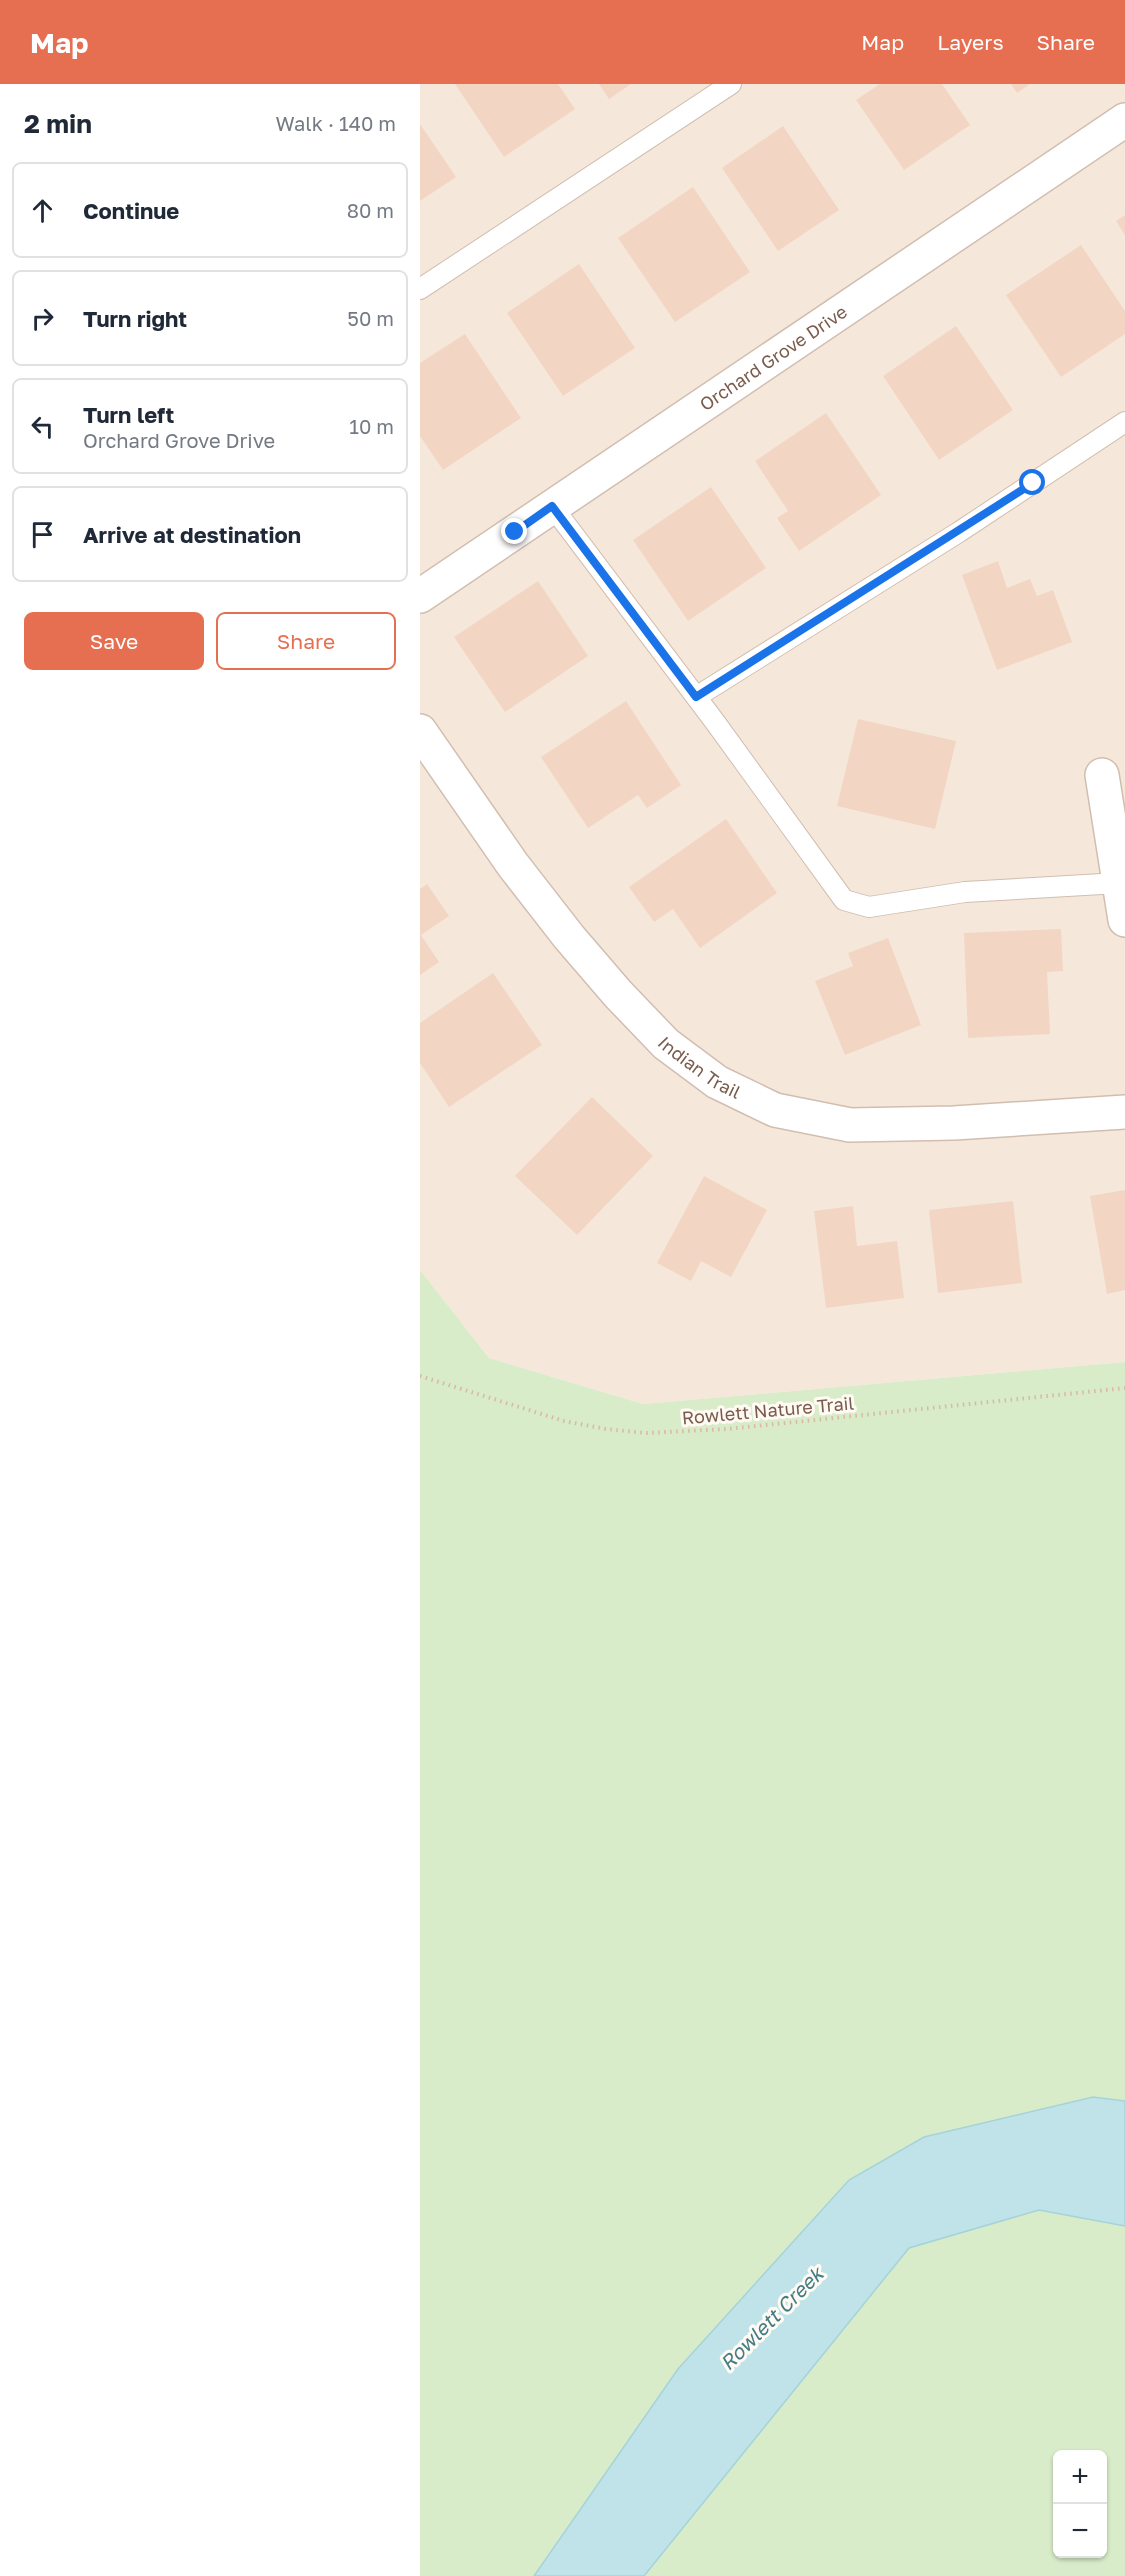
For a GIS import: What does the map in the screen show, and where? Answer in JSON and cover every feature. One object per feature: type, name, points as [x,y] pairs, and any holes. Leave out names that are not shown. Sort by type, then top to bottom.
[{"type":"street","name":"Orchard Grove Drive","points":[[420,596],[1125,120]]},
{"type":"street","name":"Indian Trail","points":[[420,731],[513,865],[569,937],[618,994],[666,1044],[717,1082],[776,1110],[850,1125],[954,1123],[1125,1112]]},
{"type":"street","points":[[1102,775],[1125,920]]},
{"type":"lane","points":[[420,289],[731,84]]},
{"type":"lane","points":[[696,697],[959,532],[1125,422]]},
{"type":"lane","points":[[552,506],[696,697],[844,900],[869,907],[965,892],[1119,883]]},
{"type":"path","name":"Rowlett Nature Trail","points":[[420,1376],[564,1421],[606,1430],[646,1433],[727,1430],[1125,1388]]},
{"type":"shaded area","points":[[420,84],[1125,84],[1125,1362],[643,1404],[489,1358],[420,1270]]},
{"type":"green space","points":[[420,1270],[489,1358],[643,1404],[1125,1362],[1125,2576],[420,2576]]},
{"type":"water","name":"Rowlett Creek","points":[[1093,2097],[1125,2101],[1125,2226],[1039,2210],[909,2248],[644,2576],[534,2576],[678,2369],[849,2180],[924,2137]]},
{"type":"building","points":[[455,84],[558,84],[575,109],[504,157]]},
{"type":"building","points":[[599,84],[631,84],[609,99]]},
{"type":"building","points":[[880,84],[942,84],[970,125],[904,170],[856,100]]},
{"type":"building","points":[[1011,84],[1030,84],[1017,93]]},
{"type":"building","points":[[420,124],[456,177],[420,201]]},
{"type":"building","points":[[783,126],[839,210],[778,251],[722,168]]},
{"type":"building","points":[[693,187],[750,272],[675,322],[618,238]]},
{"type":"building","points":[[1125,215],[1125,235],[1116,221]]},
{"type":"building","points":[[1081,245],[1125,311],[1125,334],[1061,377],[1006,295]]},
{"type":"building","points":[[579,264],[635,348],[563,396],[507,313]]},
{"type":"building","points":[[956,326],[1013,410],[939,460],[883,376]]},
{"type":"building","points":[[465,334],[521,418],[443,470],[420,436],[420,363]]},
{"type":"building","points":[[826,413],[881,495],[799,551],[777,518],[788,511],[755,461]]},
{"type":"building","points":[[711,487],[766,568],[688,621],[633,540]]},
{"type":"building","points":[[998,561],[1007,588],[1030,579],[1037,596],[1053,590],[1072,642],[997,670],[962,575]]},
{"type":"building","points":[[538,581],[588,656],[505,712],[454,637]]},
{"type":"building","points":[[626,701],[681,785],[647,808],[638,795],[588,828],[541,757]]},
{"type":"building","points":[[858,719],[956,741],[935,829],[837,806]]},
{"type":"building","points":[[726,819],[777,893],[700,948],[673,909],[654,922],[629,887]]},
{"type":"building","points":[[427,884],[449,916],[421,935],[439,962],[420,975],[420,889]]},
{"type":"building","points":[[1061,929],[1063,971],[1047,972],[1050,1034],[968,1038],[964,933]]},
{"type":"building","points":[[888,938],[921,1025],[845,1055],[815,981],[853,966],[848,953]]},
{"type":"building","points":[[493,973],[542,1045],[449,1107],[420,1063],[420,1023]]},
{"type":"building","points":[[592,1097],[653,1156],[577,1235],[515,1176]]},
{"type":"building","points":[[704,1176],[767,1210],[731,1277],[701,1261],[691,1281],[657,1263]]},
{"type":"building","points":[[1125,1190],[1125,1290],[1107,1294],[1090,1196]]},
{"type":"building","points":[[1013,1201],[1022,1283],[938,1293],[929,1210]]},
{"type":"building","points":[[853,1206],[857,1246],[897,1241],[904,1298],[826,1308],[814,1211]]},
{"type":"route","points":[[515,532],[552,506],[696,697],[1033,483]]}]
